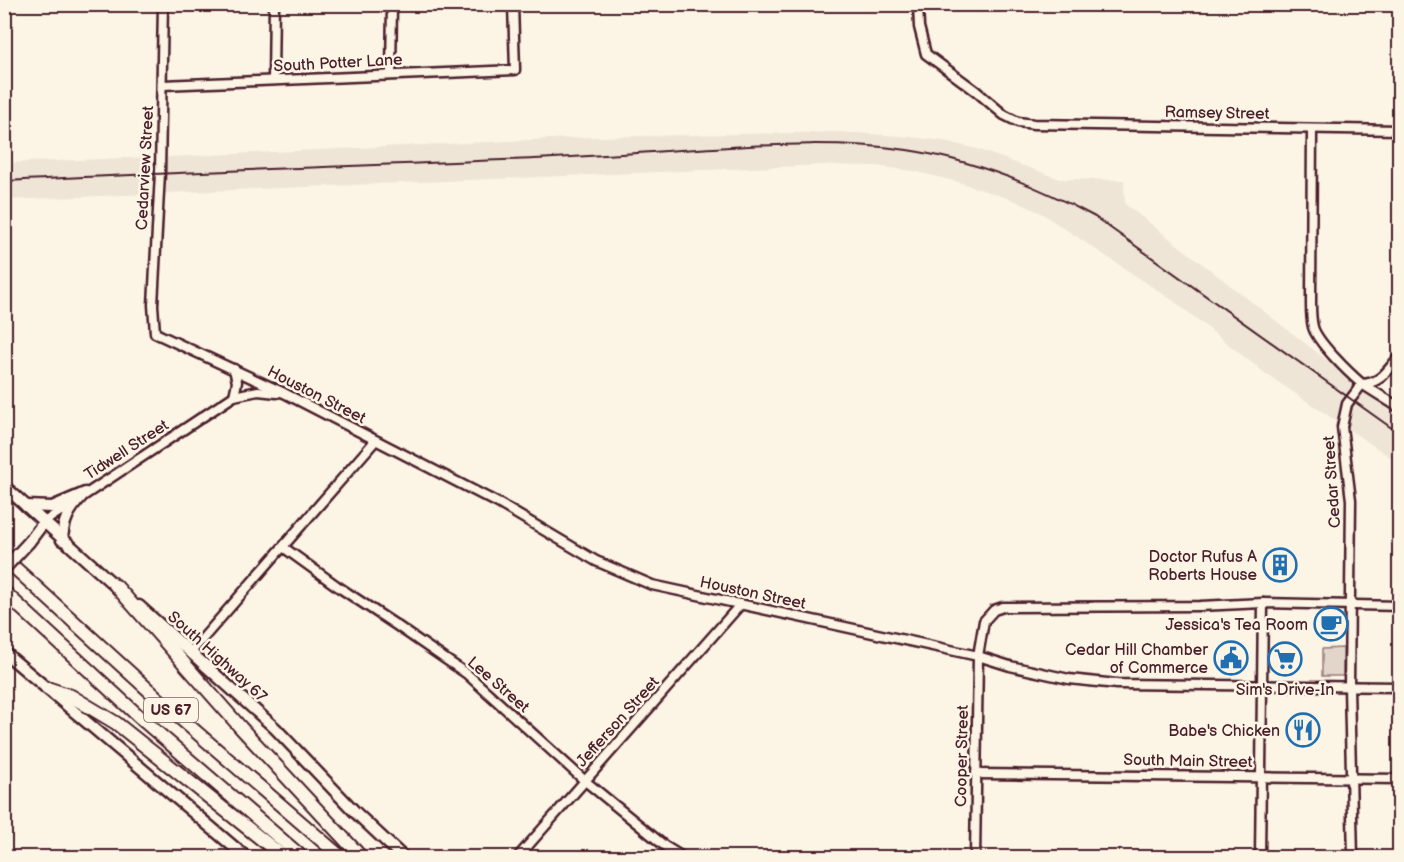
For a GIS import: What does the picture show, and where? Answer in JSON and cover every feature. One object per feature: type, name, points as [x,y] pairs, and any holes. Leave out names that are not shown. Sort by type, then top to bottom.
[{"type":"highway","name":"US 67","points":[[4,558],[165,705],[342,858]]},
{"type":"highway","points":[[116,586],[241,728],[362,858]]},
{"type":"highway","name":"US 67","points":[[4,592],[145,722],[303,858]]},
{"type":"highway","points":[[47,688],[71,696],[116,723],[285,858]]},
{"type":"main road","name":"South Highway 67","points":[[4,486],[275,728],[356,813],[404,858]]},
{"type":"main road","points":[[27,506],[52,507],[85,493]]},
{"type":"main road","points":[[62,540],[64,522],[69,512],[85,493]]},
{"type":"main road","name":"Tidwell Street","points":[[4,569],[44,522]]},
{"type":"main road","points":[[4,652],[248,858]]},
{"type":"street","name":"Cedarview Street","points":[[155,333],[154,255],[160,173],[163,4]]},
{"type":"street","points":[[273,80],[274,4]]},
{"type":"street","points":[[391,74],[392,4]]},
{"type":"street","name":"South Potter Lane","points":[[163,85],[515,70],[513,4]]},
{"type":"street","name":"Ramsey Street","points":[[918,4],[919,27],[927,54],[1004,115],[1017,122],[1400,130]]},
{"type":"street","points":[[1312,129],[1312,325],[1340,363],[1362,384],[1400,408]]},
{"type":"street","name":"Houston Street","points":[[155,333],[284,393],[498,503],[596,561],[652,585],[978,656],[1010,666],[1057,676],[1116,684],[1400,687]]},
{"type":"street","points":[[1362,384],[1373,383],[1384,375],[1400,356]]},
{"type":"street","points":[[234,369],[237,382],[234,396]]},
{"type":"street","name":"Cedar Street","points":[[1353,858],[1349,687],[1350,494],[1342,428],[1347,404],[1362,384]]},
{"type":"street","name":"Tidwell Street","points":[[44,522],[234,396],[258,391],[284,393]]},
{"type":"street","points":[[190,652],[375,441]]},
{"type":"street","name":"Lee Street","points":[[283,547],[467,674],[584,780],[666,848],[684,858]]},
{"type":"street","points":[[1260,858],[1263,603]]},
{"type":"street","name":"Cooper Street","points":[[975,858],[978,656],[984,621],[994,610],[1263,603],[1400,606]]},
{"type":"street","name":"Jefferson Street","points":[[516,858],[740,605]]},
{"type":"street","name":"South Main Street","points":[[976,774],[1400,779]]},
{"type":"shaded area","points":[[838,132],[944,141],[977,149],[1060,179],[1124,180],[1125,204],[1399,413],[1399,463],[1266,374],[1175,302],[1041,213],[1013,200],[958,182],[913,171],[875,166],[824,165],[165,193],[166,157],[594,137]]},
{"type":"shaded area","points":[[148,157],[149,194],[5,200],[5,163]]},
{"type":"shaded area","points":[[1343,648],[1343,676],[1322,676],[1322,649]]},
{"type":"railway","points":[[4,181],[529,159],[786,145],[859,145],[932,154],[1004,175],[1050,194],[1095,217],[1400,434]]},
{"type":"place","name":"Doctor Rufus A Roberts House","points":[[1280,565]]},
{"type":"place","name":"Jessica's Tea Room","points":[[1331,624]]},
{"type":"place","name":"Cedar Hill Chamber of Commerce","points":[[1231,658]]},
{"type":"place","name":"Sim's Drive-In","points":[[1285,659]]},
{"type":"place","name":"Babe's Chicken","points":[[1303,730]]}]
